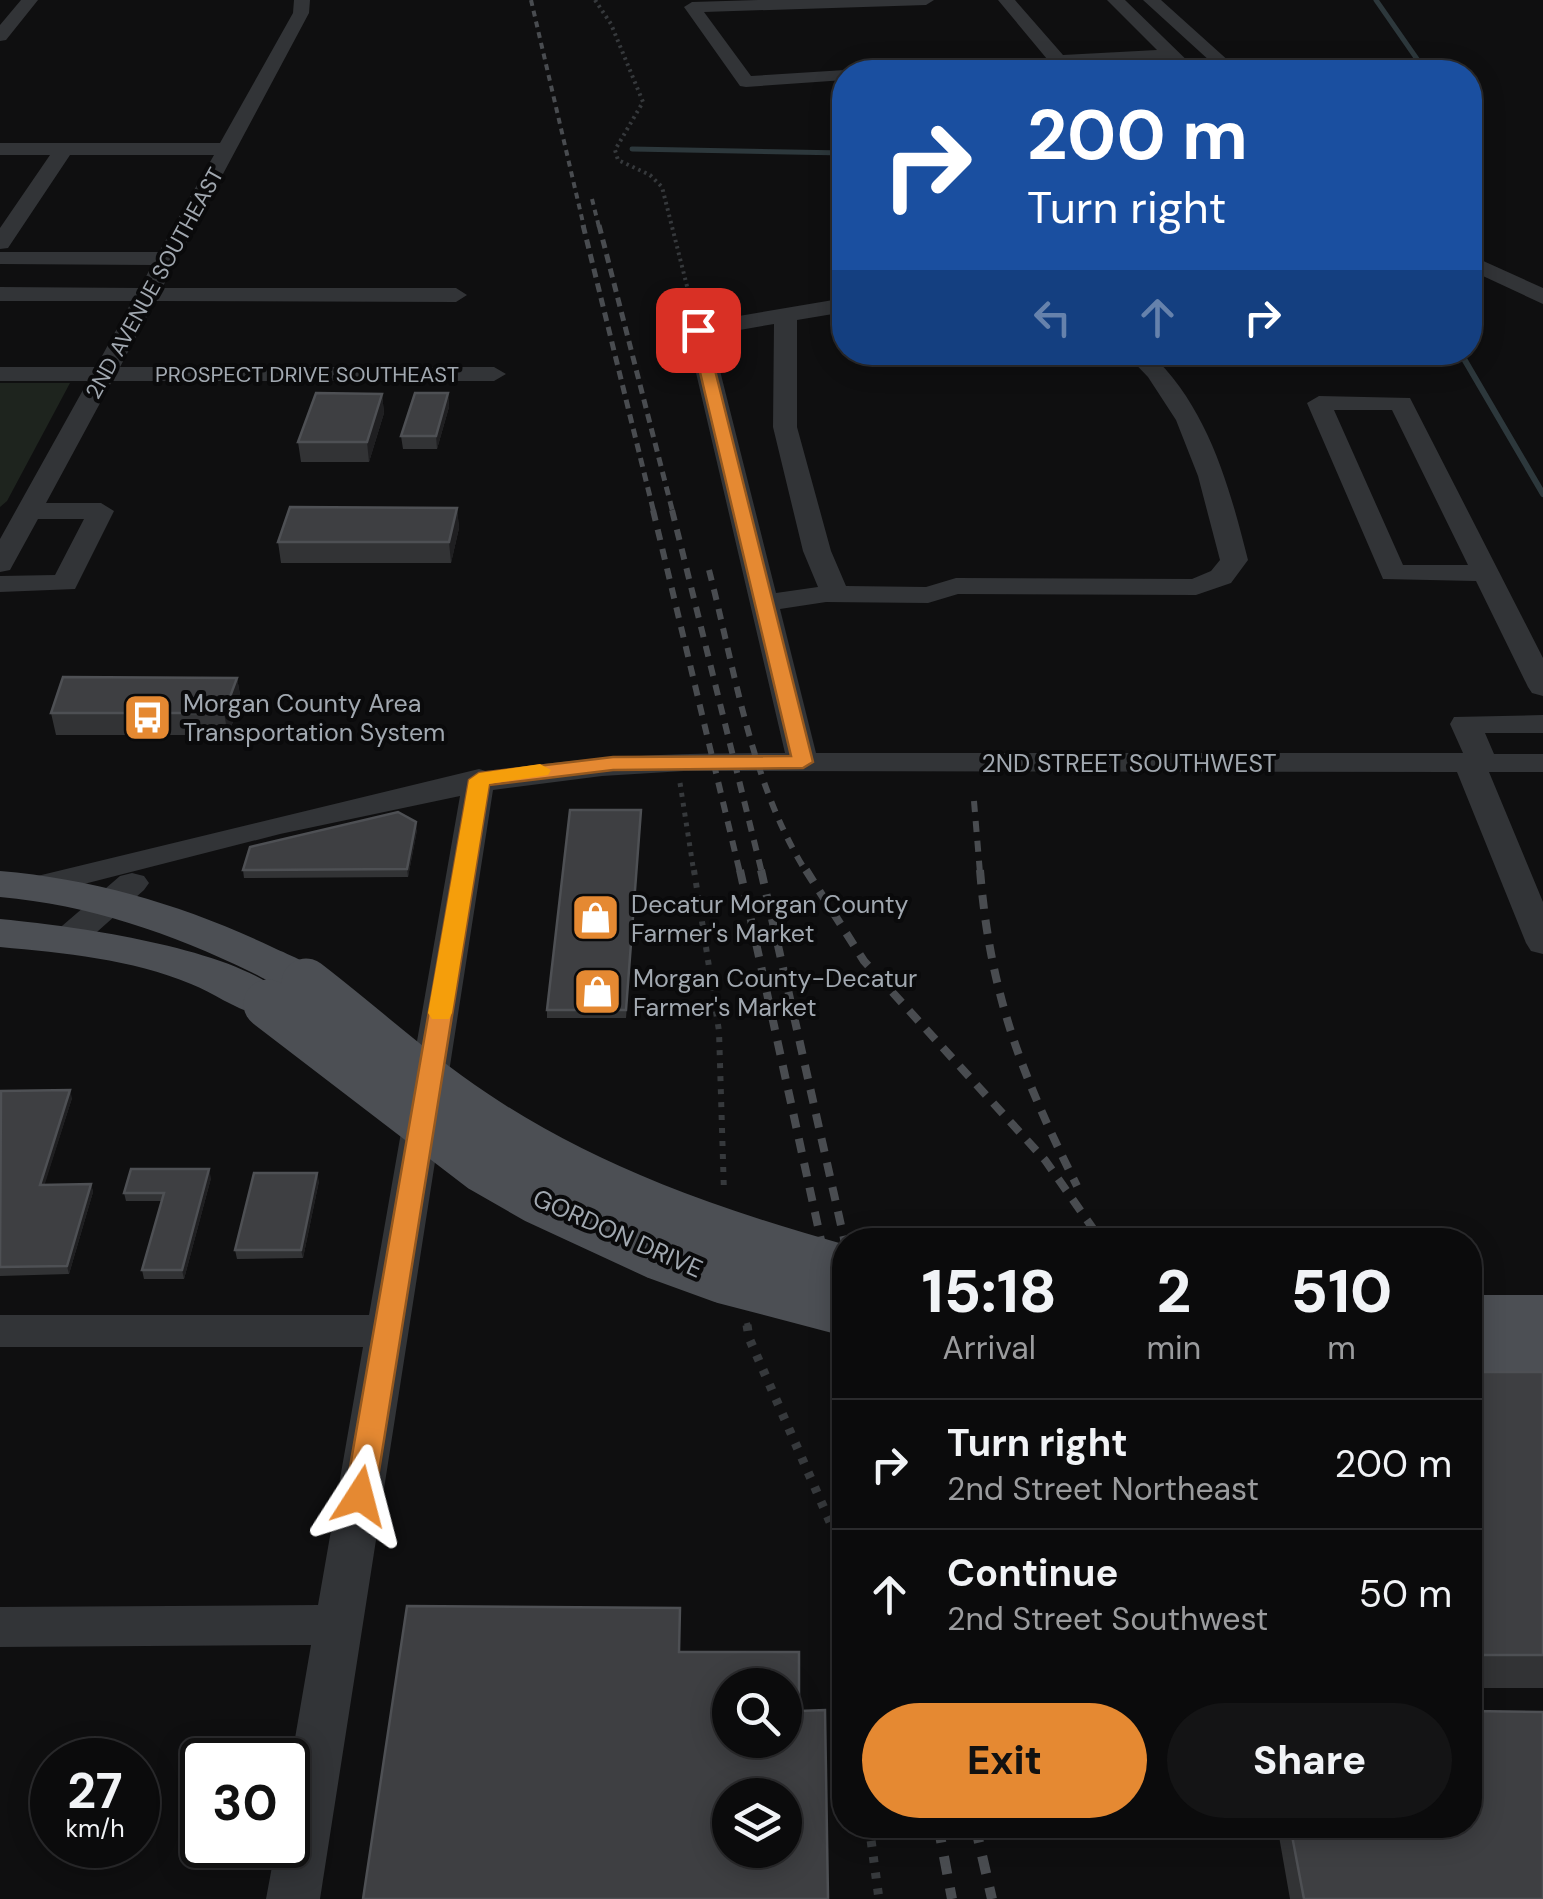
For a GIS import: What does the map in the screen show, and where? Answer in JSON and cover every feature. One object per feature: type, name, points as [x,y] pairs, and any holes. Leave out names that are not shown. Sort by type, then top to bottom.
[{"type":"main road","points":[[19,885],[107,904],[216,938],[287,994]]},
{"type":"main road","points":[[0,933],[128,948],[287,994]]},
{"type":"main road","name":"GORDON DRIVE","points":[[287,994],[531,1150],[653,1208],[721,1234],[832,1266]]},
{"type":"main road","name":"GORDON DRIVE","points":[[287,994],[482,1168],[536,1199],[656,1255],[832,1307]]},
{"type":"main road","points":[[1482,1315],[1543,1315]]},
{"type":"main road","points":[[1482,1352],[1543,1352]]},
{"type":"street","points":[[0,36],[30,0]]},
{"type":"street","name":"2ND AVENUE SOUTHEAST","points":[[0,564],[18,518],[148,295],[301,13],[302,0]]},
{"type":"street","points":[[832,76],[746,82],[692,6],[926,0]]},
{"type":"street","points":[[1006,0],[1057,60]]},
{"type":"street","points":[[1115,0],[1177,60]]},
{"type":"street","points":[[1151,0],[1218,60]]},
{"type":"street","points":[[1074,60],[1171,54]]},
{"type":"street","points":[[0,149],[227,148]]},
{"type":"street","points":[[0,243],[64,149]]},
{"type":"street","points":[[1482,243],[1506,254]]},
{"type":"street","points":[[0,258],[166,260]]},
{"type":"street","points":[[1482,268],[1543,297]]},
{"type":"street","points":[[0,294],[456,295]]},
{"type":"street","points":[[803,762],[698,330],[832,307]]},
{"type":"street","points":[[786,313],[785,427],[816,551],[836,594]]},
{"type":"street","points":[[767,603],[836,594],[928,595],[956,586],[1180,588],[1196,587],[1221,577],[1234,560],[1206,459],[1168,387],[1147,365]]},
{"type":"street","name":"PROSPECT DRIVE SOUTHEAST","points":[[0,374],[494,374]]},
{"type":"street","points":[[1487,573],[1393,574],[1319,403],[1401,403],[1487,573],[1543,687]]},
{"type":"street","points":[[0,584],[64,583],[101,511],[18,518]]},
{"type":"street","points":[[1543,724],[1465,724],[1543,943]]},
{"type":"street","name":"2ND STREET SOUTHWEST","points":[[19,885],[173,853],[479,780],[568,767],[700,762],[1543,763]]},
{"type":"street","points":[[293,1899],[479,780]]},
{"type":"street","points":[[66,940],[173,853]]},
{"type":"street","points":[[0,1331],[388,1332]]},
{"type":"street","points":[[0,1626],[338,1625]]},
{"type":"path","points":[[594,0],[611,24],[643,102],[615,150],[618,160],[650,175],[662,188],[698,330]]},
{"type":"path","points":[[700,762],[679,781],[719,1031],[721,1176],[727,1212]]},
{"type":"path","points":[[746,1320],[749,1338],[832,1526]]},
{"type":"path","points":[[871,1838],[879,1899]]},
{"type":"shaded area","points":[[0,383],[70,383],[7,501],[0,507]]},
{"type":"building","points":[[316,393],[382,394],[367,442],[298,442]]},
{"type":"building","points":[[415,393],[448,393],[436,436],[401,436]]},
{"type":"building","points":[[290,507],[457,508],[449,542],[278,542]]},
{"type":"building","points":[[63,677],[237,678],[224,713],[51,713]]},
{"type":"building","name":"Decatur Morgan County Farmer's Market","points":[[570,810],[641,810],[626,1010],[547,1010]]},
{"type":"building","points":[[398,812],[416,822],[407,869],[243,870],[250,847]]},
{"type":"building","points":[[70,1090],[40,1185],[91,1184],[67,1266],[0,1267],[1,1091]]},
{"type":"building","points":[[131,1169],[209,1169],[182,1270],[142,1270],[164,1193],[124,1193]]},
{"type":"building","points":[[254,1173],[317,1173],[301,1250],[235,1250]]},
{"type":"building","points":[[1482,1372],[1543,1372],[1543,1655],[1482,1655]]},
{"type":"building","points":[[407,1606],[680,1608],[679,1652],[799,1652],[799,1668],[712,1668],[712,1758],[802,1758],[802,1711],[825,1710],[828,1899],[363,1899]]},
{"type":"building","points":[[1482,1711],[1543,1712],[1543,1899],[1304,1899],[1292,1838],[1482,1838]]},
{"type":"waterway","points":[[1376,0],[1417,60]]},
{"type":"waterway","points":[[632,149],[832,153]]},
{"type":"waterway","points":[[1468,365],[1543,494]]},
{"type":"railway","points":[[531,0],[584,227]]},
{"type":"railway","points":[[592,199],[599,227]]},
{"type":"railway","points":[[583,225],[654,513]]},
{"type":"railway","points":[[599,225],[673,513]]},
{"type":"railway","points":[[653,510],[740,873]]},
{"type":"railway","points":[[672,510],[762,873]]},
{"type":"railway","points":[[709,570],[758,765],[788,839],[807,873]]},
{"type":"railway","points":[[974,801],[980,873]]},
{"type":"railway","points":[[740,870],[832,1290]]},
{"type":"railway","points":[[761,870],[842,1228]]},
{"type":"railway","points":[[806,870],[864,961],[1045,1160],[1093,1228]]},
{"type":"railway","points":[[980,870],[992,957],[1012,1034],[1040,1108],[1077,1186]]},
{"type":"railway","points":[[940,1838],[952,1899]]},
{"type":"railway","points":[[978,1838],[992,1899]]},
{"type":"slow traffic","points":[[440,1013],[479,780],[540,770]]},
{"type":"place","name":"Morgan County Area Transportation System","points":[[148,717]]},
{"type":"place","name":"Decatur Morgan County Farmer's Market","points":[[596,918]]},
{"type":"place","name":"Morgan County-Decatur Farmer's Market","points":[[598,992]]},
{"type":"route","points":[[360,1496],[479,780],[613,764],[803,762],[698,330]]}]
